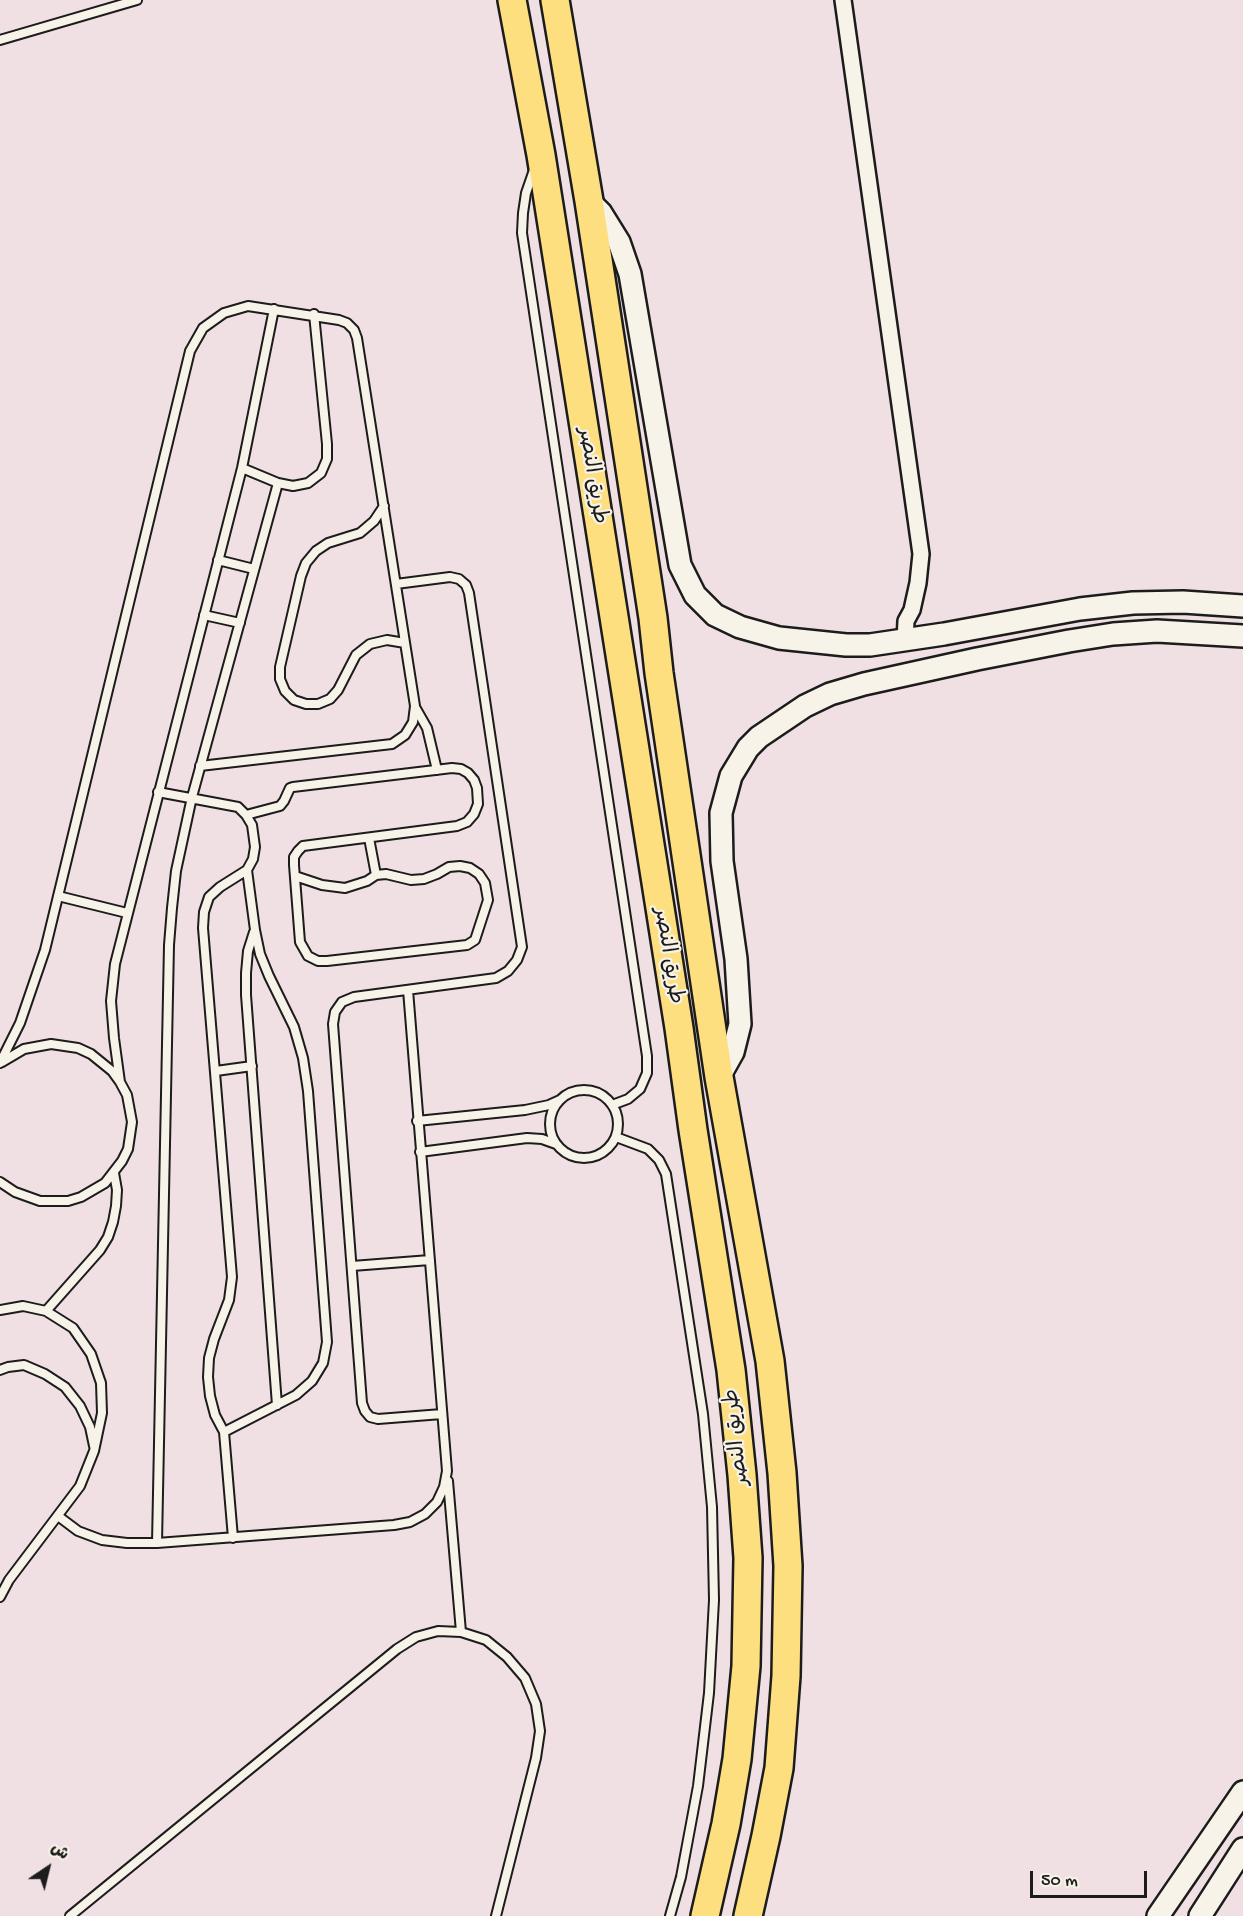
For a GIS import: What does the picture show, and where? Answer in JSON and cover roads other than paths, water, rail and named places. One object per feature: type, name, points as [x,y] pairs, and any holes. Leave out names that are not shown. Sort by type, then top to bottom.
[{"type":"highway","name":"طريق النصر","points":[[512,0],[541,155],[679,1028],[731,1370],[742,1475],[748,1558],[746,1666],[737,1759],[726,1824],[705,1916]]},
{"type":"highway","name":"طريق النصر","points":[[555,0],[589,201],[653,618],[719,1077],[770,1360],[782,1473],[788,1566],[786,1676],[779,1768],[748,1916]]},
{"type":"street","points":[[843,0],[921,554],[918,583],[912,610],[906,621],[904,640]]},
{"type":"street","points":[[589,201],[606,220],[619,242],[630,274],[680,565],[695,595],[715,615],[740,627],[779,638],[846,645],[870,645],[945,634],[1080,609],[1133,603],[1183,602],[1243,606]]},
{"type":"street","points":[[719,1077],[733,1052],[740,1024],[736,959],[722,861],[721,813],[730,776],[748,748],[769,729],[805,706],[830,694],[864,684],[1069,641],[1113,634],[1157,631],[1243,636]]},
{"type":"street","points":[[945,634],[950,665]]},
{"type":"street","points":[[1158,1916],[1243,1792]]},
{"type":"street","points":[[1200,1916],[1243,1849]]},
{"type":"lane","points":[[0,40],[137,0]]},
{"type":"lane","points":[[541,155],[526,193],[522,233],[647,1056],[646,1073],[640,1089],[628,1099],[612,1105]]},
{"type":"lane","points":[[0,1063],[20,1023],[34,985],[58,896],[190,351],[203,328],[224,313],[248,306],[314,314],[339,320],[347,323],[354,330],[357,338],[415,706],[413,722],[405,735],[392,744],[201,766]]},
{"type":"lane","points":[[120,1082],[111,1001],[115,964],[242,468],[274,309]]},
{"type":"lane","points":[[242,468],[278,483],[293,486],[308,483],[321,473],[327,459],[314,314]]},
{"type":"lane","points":[[157,1543],[169,945],[176,871],[192,797],[278,483]]},
{"type":"lane","points":[[384,506],[374,521],[360,533],[328,543],[316,551],[306,563],[280,667],[280,679],[285,691],[294,700],[306,704],[318,704],[330,699],[339,690],[356,655],[370,644],[387,640],[405,643]]},
{"type":"lane","points":[[218,560],[254,569]]},
{"type":"lane","points":[[396,584],[450,577],[459,579],[470,593],[522,947],[513,966],[496,978],[354,997],[342,1002],[334,1012],[333,1024],[362,1403],[370,1417],[378,1419],[442,1414]]},
{"type":"lane","points":[[204,615],[240,623]]},
{"type":"lane","points":[[415,706],[427,728],[437,770]]},
{"type":"lane","points":[[246,815],[280,806],[293,786],[452,768],[461,769],[474,780],[478,804],[474,814],[467,822],[457,826],[303,846],[294,857],[295,876],[300,942],[308,956],[318,961],[467,945],[475,940],[486,908],[488,891],[479,874],[470,868],[449,867],[424,879],[411,880],[386,874],[376,875],[367,881],[345,888],[322,885],[295,876]]},
{"type":"lane","points":[[158,792],[238,807],[252,825],[255,847],[253,859],[247,870],[209,897],[204,912],[203,928],[232,1277],[229,1300],[209,1358],[208,1377],[215,1415],[224,1432],[233,1538]]},
{"type":"lane","points":[[369,838],[376,875]]},
{"type":"lane","points":[[224,1432],[296,1395],[312,1381],[318,1372],[323,1363],[327,1342],[308,1091],[303,1058],[294,1027],[263,961],[255,930],[247,870]]},
{"type":"lane","points":[[58,896],[127,913]]},
{"type":"lane","points":[[255,930],[246,973],[277,1405]]},
{"type":"lane","points":[[408,990],[417,1121],[461,1632]]},
{"type":"lane","points":[[0,1063],[18,1052],[37,1045],[64,1045],[78,1048],[97,1058],[112,1071],[126,1095],[132,1122],[128,1149],[114,1173],[105,1183],[87,1194],[68,1201],[54,1202],[27,1198],[0,1182]]},
{"type":"lane","points":[[216,1071],[252,1066]]},
{"type":"lane","points":[[417,1121],[525,1110],[561,1100],[571,1093],[582,1090],[604,1097],[612,1105],[617,1115],[619,1127],[610,1148],[600,1155],[588,1158],[576,1158],[565,1153],[556,1144],[551,1133],[550,1121],[561,1100]]},
{"type":"lane","points":[[616,1137],[648,1149],[659,1160],[666,1174],[703,1414],[712,1507],[714,1600],[709,1693],[698,1786],[681,1877],[670,1916]]},
{"type":"lane","points":[[420,1152],[527,1138],[542,1139],[556,1144]]},
{"type":"lane","points":[[46,1311],[108,1237],[116,1206],[117,1190],[114,1173]]},
{"type":"lane","points":[[352,1266],[429,1260]]},
{"type":"lane","points":[[0,1310],[23,1306],[46,1311],[73,1328],[91,1354],[101,1383],[102,1413],[94,1451],[80,1486],[9,1580],[0,1597]]},
{"type":"lane","points":[[0,1370],[8,1366],[24,1365],[45,1374],[65,1388],[80,1406],[90,1427],[94,1451]]},
{"type":"lane","points":[[58,1516],[78,1531],[102,1540],[128,1543],[233,1538],[394,1525],[410,1522],[425,1514],[437,1502],[444,1487],[447,1471]]},
{"type":"lane","points":[[70,1916],[397,1649],[416,1637],[438,1631],[461,1632],[486,1640],[507,1657],[525,1678],[536,1704],[540,1731],[534,1769],[496,1916]]}]
